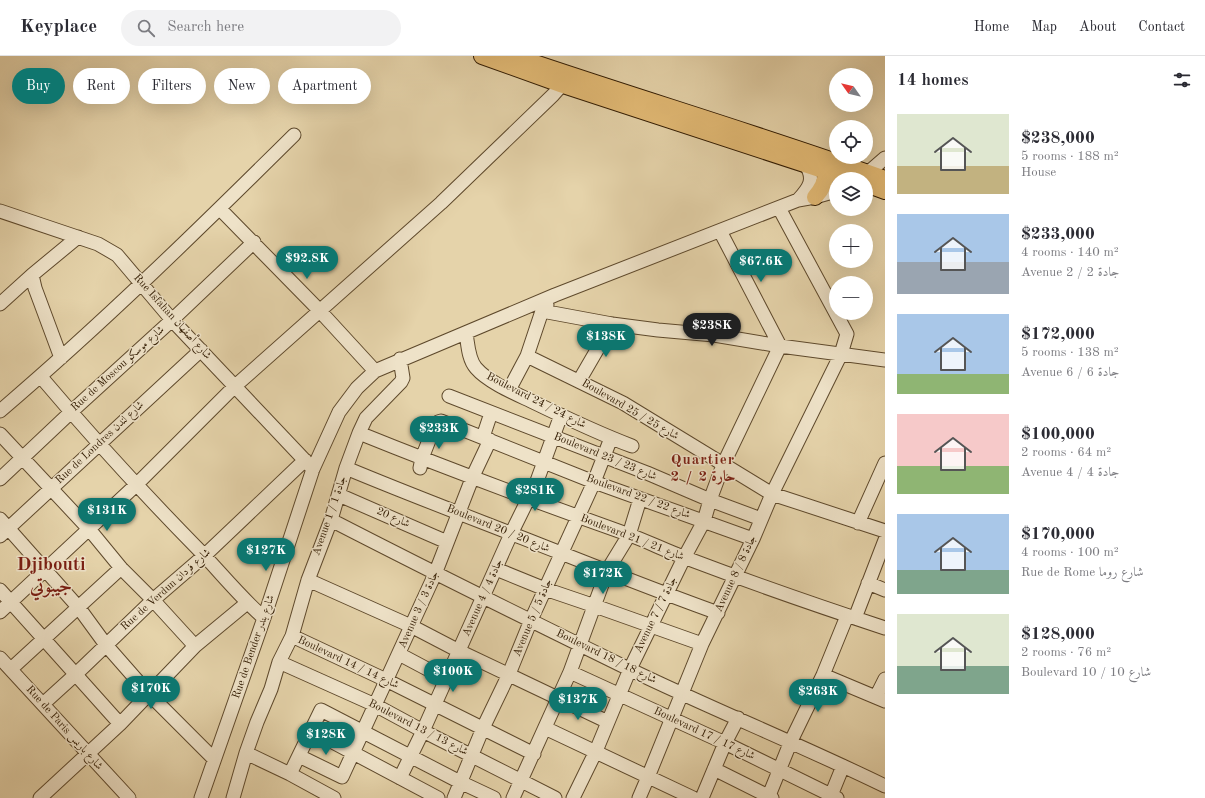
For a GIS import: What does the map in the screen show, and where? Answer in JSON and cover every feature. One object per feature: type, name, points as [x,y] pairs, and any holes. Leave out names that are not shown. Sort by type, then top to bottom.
[{"type":"main road","points":[[482,56],[567,80],[845,172]]},
{"type":"main road","points":[[514,56],[567,80],[804,164],[823,164],[837,172]]},
{"type":"main road","points":[[815,197],[822,190],[825,181],[823,164]]},
{"type":"main road","points":[[873,179],[885,179]]},
{"type":"main road","points":[[873,184],[885,191]]},
{"type":"street","points":[[0,612],[46,571],[136,485],[234,386],[441,203],[567,80]]},
{"type":"street","points":[[0,412],[41,377],[142,284],[294,135]]},
{"type":"street","points":[[872,172],[885,158]]},
{"type":"street","points":[[798,200],[806,191],[811,180],[808,168],[804,164]]},
{"type":"street","name":"Rue de Bender شارع بندر","points":[[201,798],[264,618],[309,464],[339,412],[357,388],[375,371],[400,359],[466,333],[555,294],[798,200],[829,193]]},
{"type":"street","name":"Avenue 8 / جادة 8","points":[[638,798],[702,644],[753,539],[772,494],[841,354],[847,334],[779,208]]},
{"type":"street","points":[[220,209],[254,242],[375,371]]},
{"type":"street","name":"Rue Isfahan شارع أصفهان","points":[[0,211],[98,244],[117,255],[172,320],[309,464]]},
{"type":"street","points":[[720,231],[780,346]]},
{"type":"street","points":[[0,304],[78,237]]},
{"type":"street","name":"Rue de Moscou شارع موسكو","points":[[0,479],[254,242]]},
{"type":"street","points":[[32,275],[35,288],[61,358]]},
{"type":"street","points":[[509,390],[527,356],[542,311],[555,294]]},
{"type":"street","points":[[542,311],[612,324],[714,335],[780,346],[885,360]]},
{"type":"street","points":[[579,381],[612,324]]},
{"type":"street","name":"Boulevard 24 / شارع 24","points":[[466,333],[471,360],[483,375],[561,416],[632,446]]},
{"type":"street","name":"Avenue 7 / جادة 7","points":[[573,798],[596,751],[630,669],[650,626],[704,521],[723,465],[780,346]]},
{"type":"street","name":"Rue de Londres شارع لندن","points":[[3,528],[51,489],[201,350]]},
{"type":"street","name":"Boulevard 25 / شارع 25","points":[[527,356],[623,403],[772,494],[885,531]]},
{"type":"street","name":"Avenue 1 / جادة 1","points":[[233,798],[246,753],[271,689],[279,662],[292,636],[308,580],[331,520],[346,468],[359,433],[366,418],[401,382],[403,378],[400,359]]},
{"type":"street","points":[[41,377],[136,485],[247,603],[264,618]]},
{"type":"street","name":"Boulevard 23 / شارع 23","points":[[449,396],[554,436],[710,500],[761,519]]},
{"type":"street","name":"Avenue 3 / جادة 3","points":[[300,756],[342,778],[435,574],[447,542],[460,514],[487,438],[492,413]]},
{"type":"street","name":"Avenue 4 / جادة 4","points":[[400,778],[435,705],[544,463],[561,416]]},
{"type":"street","name":"Boulevard 22 / شارع 22","points":[[421,463],[435,425],[441,421],[487,438],[544,463],[594,482],[753,539]]},
{"type":"street","name":"Boulevard 21 / شارع 21","points":[[359,433],[421,463],[473,476],[735,577],[885,628]]},
{"type":"street","points":[[0,434],[89,529],[121,568],[195,646]]},
{"type":"street","name":"Avenue 5 / جادة 5","points":[[454,798],[483,728],[509,674],[560,554],[594,482],[611,438]]},
{"type":"street","points":[[858,523],[885,463]]},
{"type":"street","name":"Rue de Verdun شارع فردان","points":[[43,704],[153,600],[309,464]]},
{"type":"street","name":"Boulevard 20 / شارع 20","points":[[346,468],[404,493],[560,554],[718,613]]},
{"type":"street","name":"شارع 20","points":[[339,495],[447,542]]},
{"type":"street","points":[[513,798],[570,672],[607,571],[629,535],[640,499]]},
{"type":"street","name":"Boulevard 18 / شارع 18","points":[[331,520],[483,598],[581,644],[630,669],[791,741],[885,786]]},
{"type":"street","points":[[3,528],[46,571],[79,608],[106,645],[149,694],[214,759]]},
{"type":"street","points":[[714,769],[769,797],[791,741],[868,583],[885,540]]},
{"type":"street","points":[[11,669],[121,568]]},
{"type":"street","points":[[496,569],[546,589],[702,644]]},
{"type":"street","points":[[308,580],[411,626],[459,651],[608,722]]},
{"type":"street","points":[[868,583],[885,590]]},
{"type":"street","points":[[0,590],[120,724]]},
{"type":"street","points":[[40,798],[120,724],[195,646],[247,603]]},
{"type":"street","name":"Boulevard 14 / شارع 14","points":[[292,636],[386,680],[534,754]]},
{"type":"street","points":[[399,654],[446,679]]},
{"type":"street","name":"Rue de Paris شارع باريس","points":[[0,658],[129,798]]},
{"type":"street","name":"Boulevard 13 / شارع 13","points":[[279,662],[375,705],[555,798]]},
{"type":"street","name":"Boulevard 17 / شارع 17","points":[[570,672],[725,743],[833,797]]},
{"type":"street","points":[[823,674],[881,699],[885,679]]},
{"type":"street","points":[[290,774],[321,710],[410,757],[494,798]]},
{"type":"street","points":[[702,798],[725,743],[738,718]]},
{"type":"street","points":[[545,728],[693,798]]},
{"type":"street","points":[[312,731],[438,798]]},
{"type":"street","points":[[246,753],[290,774],[334,798]]},
{"type":"street","points":[[833,797],[844,766]]},
{"type":"district","name":"Quartier 2 / حارة 2","points":[[703,468]]},
{"type":"district","name":"Djibouti جيبوتي","points":[[51,576]]}]
